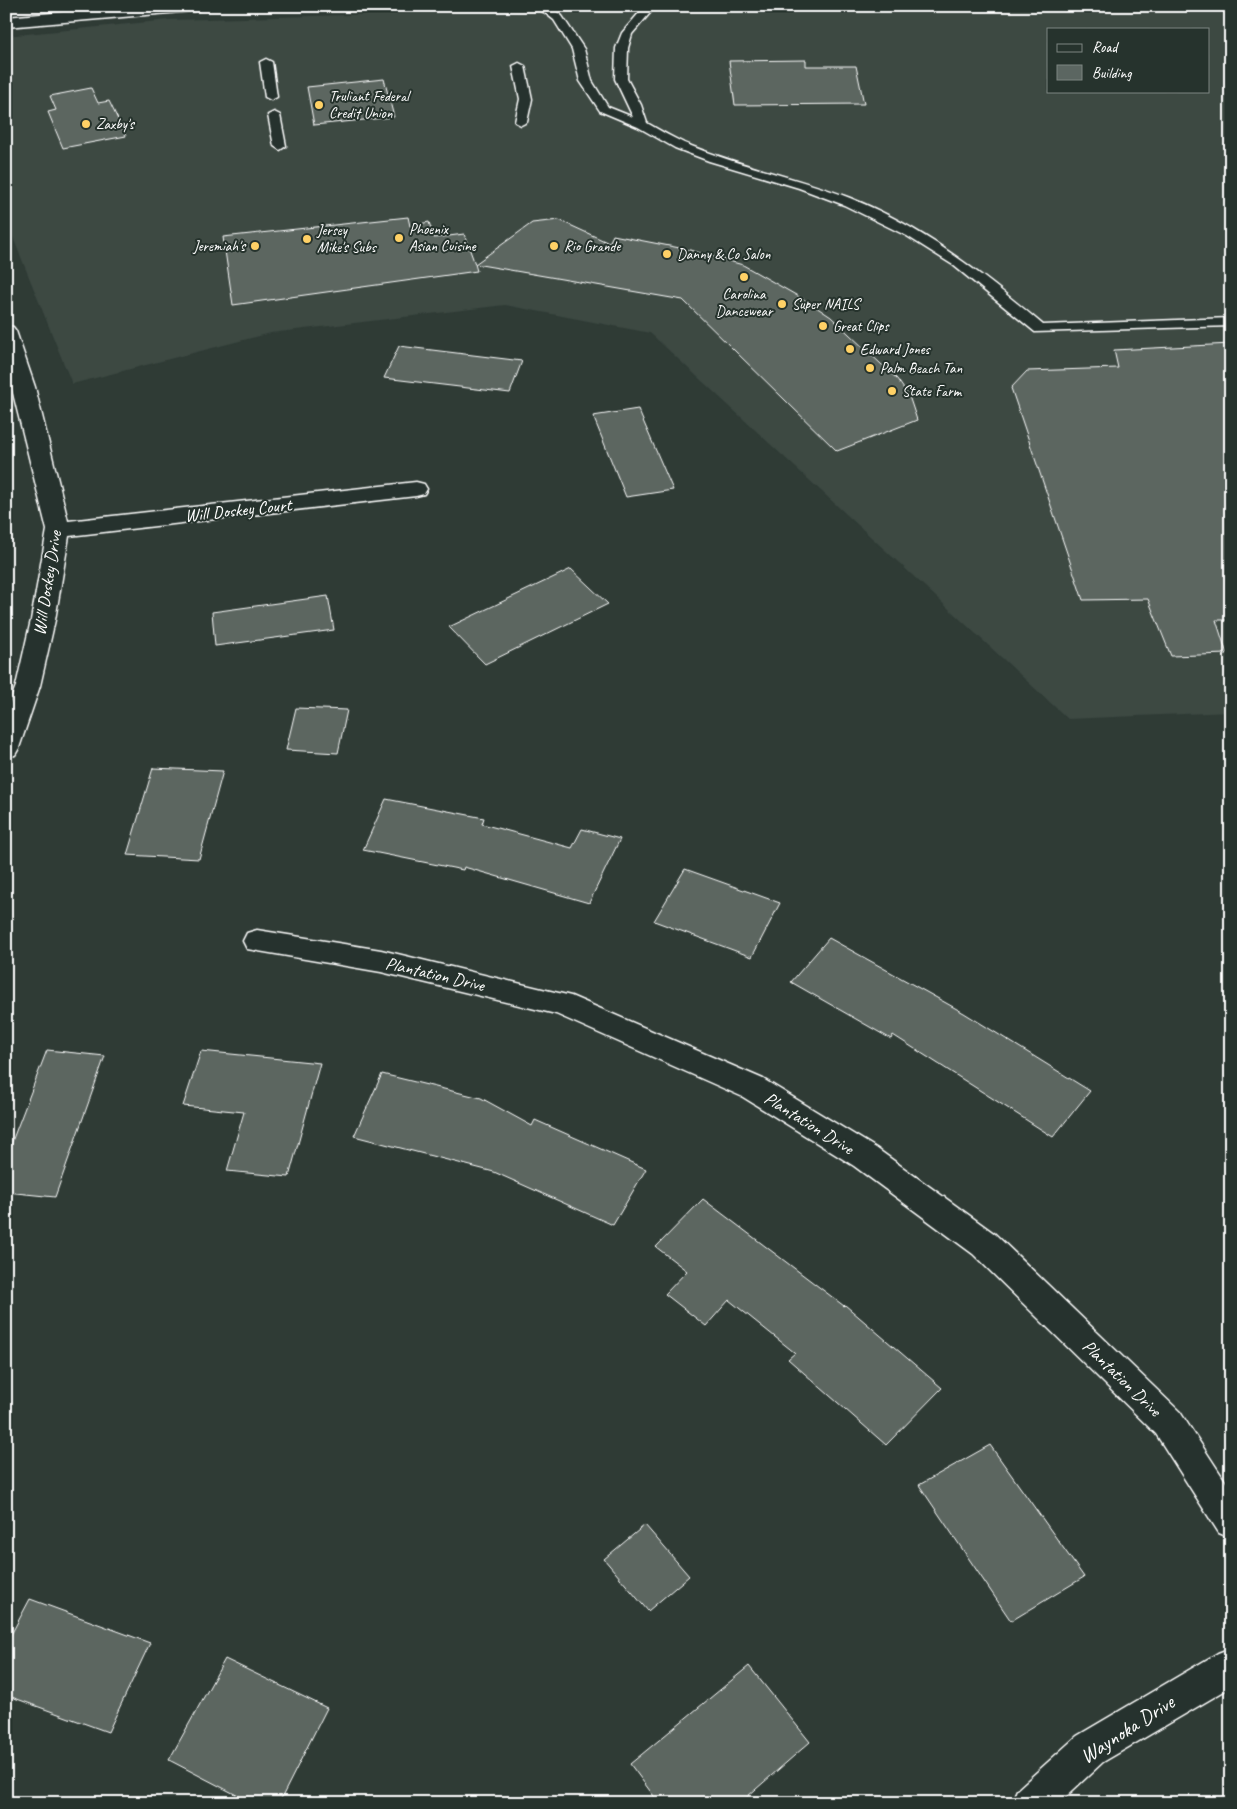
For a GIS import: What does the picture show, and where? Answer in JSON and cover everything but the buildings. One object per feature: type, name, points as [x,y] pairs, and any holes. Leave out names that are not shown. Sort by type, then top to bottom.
[{"type":"street","points":[[6,22],[193,6]]},
{"type":"street","name":"Will Doskey Drive","points":[[6,331],[24,387],[59,530],[43,620],[28,686],[6,748]]},
{"type":"street","name":"Will Doskey Court","points":[[59,530],[416,489]]},
{"type":"street","name":"Plantation Drive","points":[[257,941],[381,961],[561,1004],[753,1088],[865,1157],[984,1244],[1168,1422],[1231,1521]]},
{"type":"street","name":"Waynoka Drive","points":[[1030,1803],[1090,1748],[1231,1666]]},
{"type":"lane","points":[[534,6],[548,10],[558,18],[578,49],[586,80],[604,109],[642,125],[680,145],[713,158],[803,185],[848,202],[911,233],[986,283],[1040,329],[1231,322]]},
{"type":"lane","points":[[642,125],[635,105],[620,79],[622,48],[627,33],[651,6]]},
{"type":"lane","points":[[266,62],[271,97]]},
{"type":"lane","points":[[519,66],[526,99],[521,122]]},
{"type":"lane","points":[[274,115],[280,146]]},
{"type":"shaded area","points":[[561,6],[1231,6],[1231,712],[1068,719],[650,333],[505,305],[271,333],[72,384],[6,220],[6,36],[169,20],[497,11],[512,13]]},
{"type":"place","name":"Truliant Federal Credit Union","points":[[319,105]]},
{"type":"place","name":"Zaxby's","points":[[86,124]]},
{"type":"place","name":"Phoenix Asian Cuisine","points":[[399,238]]},
{"type":"place","name":"Jersey Mike's Subs","points":[[307,239]]},
{"type":"place","name":"Jeremiah's","points":[[255,246]]},
{"type":"place","name":"Rio Grande","points":[[554,246]]},
{"type":"place","name":"Danny & Co Salon","points":[[667,254]]},
{"type":"place","name":"Carolina Dancewear","points":[[744,277]]},
{"type":"place","name":"Super NAILS","points":[[782,304]]},
{"type":"place","name":"Great Clips","points":[[823,326]]},
{"type":"place","name":"Edward Jones","points":[[850,349]]},
{"type":"place","name":"Palm Beach Tan","points":[[870,368]]},
{"type":"place","name":"State Farm","points":[[892,391]]}]
